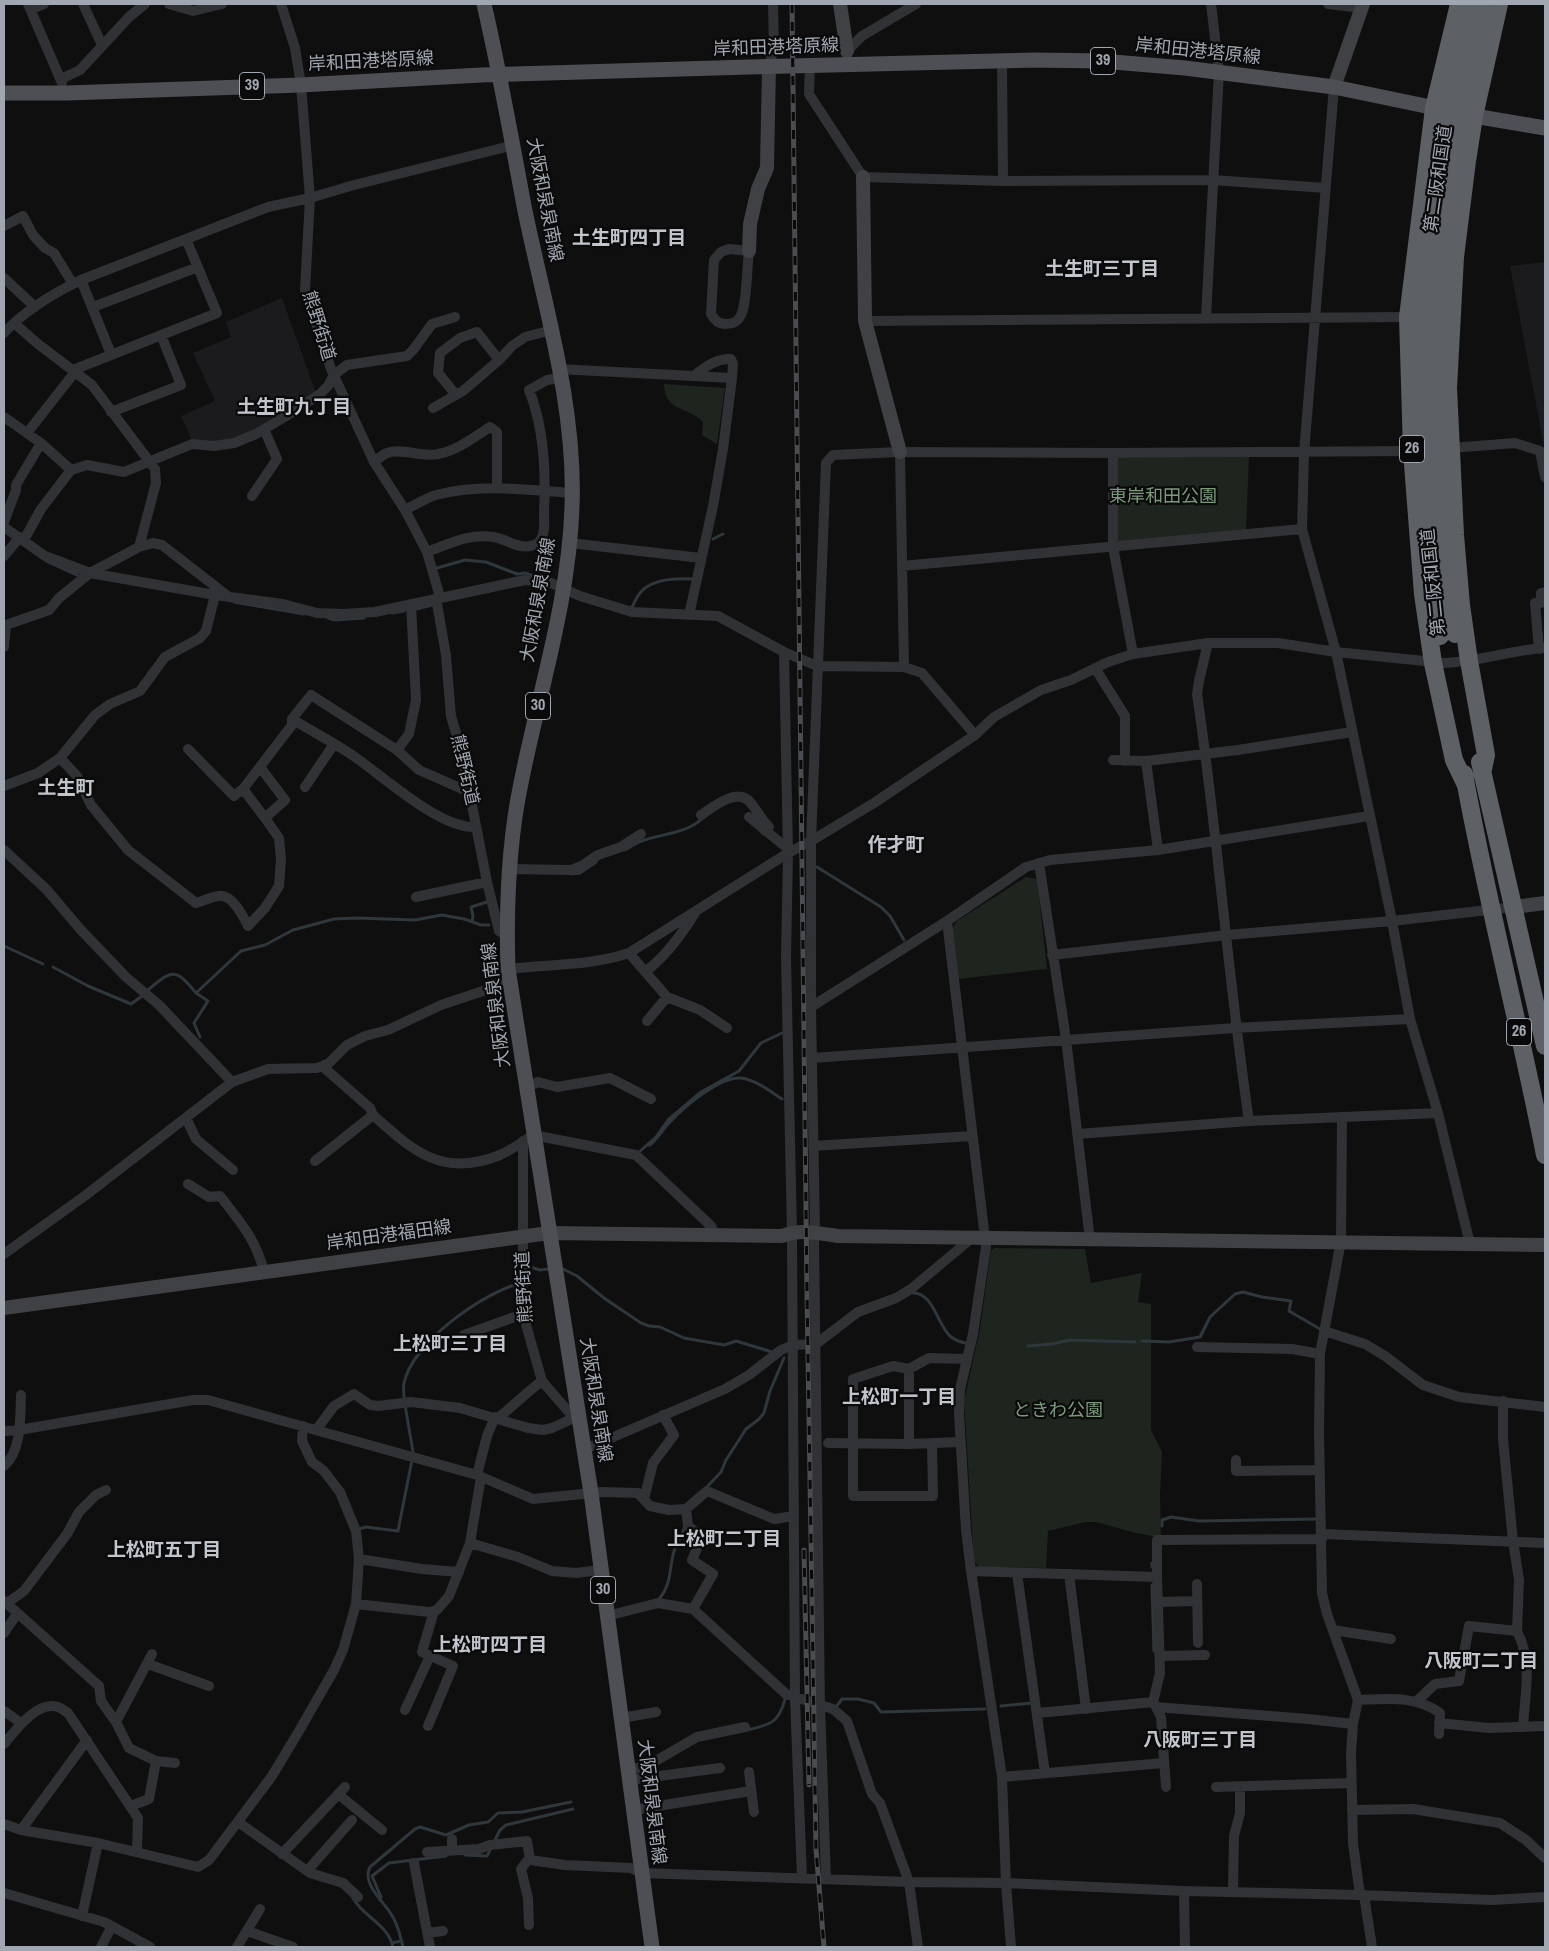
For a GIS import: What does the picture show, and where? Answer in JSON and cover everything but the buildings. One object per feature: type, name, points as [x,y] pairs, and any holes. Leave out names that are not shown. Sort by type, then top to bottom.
[{"type":"highway","name":"26","points":[[1459,4],[1434,108],[1408,317],[1412,451],[1423,594],[1486,755],[1482,774],[1545,1046]]},
{"type":"highway","name":"第二阪和国道","points":[[1451,662],[1425,488],[1422,368],[1432,221],[1447,119],[1472,4]]},
{"type":"highway","name":"第二阪和国道","points":[[1447,635],[1438,474],[1435,374],[1442,248],[1455,148],[1465,91],[1486,4]]},
{"type":"highway","name":"26","points":[[1499,4],[1474,116],[1455,257],[1448,388],[1459,579],[1451,662],[1454,760],[1466,785],[1481,863],[1545,1155]]},
{"type":"main road","name":"大阪和泉泉南線","points":[[484,4],[500,74],[525,211],[552,330],[570,449],[572,492],[570,544],[564,590],[521,784],[512,837],[507,936],[509,976],[526,1088],[528,1138],[549,1233],[576,1417],[591,1493],[652,1947]]},
{"type":"main road","name":"岸和田港塔原線","points":[[4,93],[67,93],[500,74],[810,66],[847,58],[1101,61],[1185,68],[1334,87],[1474,116],[1545,128]]},
{"type":"street","points":[[44,4],[29,7],[67,93]]},
{"type":"street","points":[[83,4],[102,45]]},
{"type":"street","points":[[61,79],[80,70],[128,17],[145,4]]},
{"type":"street","points":[[169,4],[193,11],[222,4]]},
{"type":"street","name":"熊野街道","points":[[281,4],[295,48],[301,84],[310,198],[305,290],[334,376],[374,462],[405,510],[427,552],[438,598],[446,655],[451,716],[462,754],[486,882],[499,931],[507,936]]},
{"type":"street","points":[[749,251],[729,249],[720,252],[714,260],[710,314],[721,324],[735,322],[743,310],[749,251],[750,224],[758,189],[767,168],[769,66],[774,48],[773,4]]},
{"type":"street","points":[[840,4],[847,58]]},
{"type":"street","points":[[847,58],[862,36],[916,4]]},
{"type":"street","points":[[1206,317],[1219,72],[1211,4]]},
{"type":"street","points":[[1328,4],[1363,6],[1334,87],[1304,452],[1302,529],[1336,652],[1368,816],[1392,921],[1410,1019],[1438,1113],[1470,1244]]},
{"type":"street","points":[[1002,61],[1003,181]]},
{"type":"street","points":[[810,66],[809,94],[863,176],[865,321],[900,452],[904,667]]},
{"type":"street","points":[[139,547],[156,482],[155,469],[92,385],[8,326],[56,292],[77,282],[268,207],[514,146]]},
{"type":"street","points":[[863,176],[1003,181],[1213,180],[1326,188]]},
{"type":"street","points":[[4,226],[23,216],[33,235],[45,248],[54,253],[77,282],[93,307],[111,354]]},
{"type":"street","points":[[27,433],[74,371],[111,354],[217,313],[186,239]]},
{"type":"street","points":[[93,307],[198,267]]},
{"type":"street","points":[[4,278],[36,308]]},
{"type":"street","points":[[4,556],[22,538],[71,470],[87,465],[124,472],[192,444],[214,446],[234,442],[264,429],[322,393],[334,376],[347,365],[407,356],[432,324],[455,317]]},
{"type":"street","points":[[865,321],[1408,317]]},
{"type":"street","points":[[433,408],[463,391],[499,360],[512,346],[525,337],[552,330]]},
{"type":"street","points":[[456,395],[438,373],[440,353],[460,338],[477,332],[499,360]]},
{"type":"street","points":[[111,412],[181,385],[160,335]]},
{"type":"street","points":[[689,615],[723,449],[734,364],[731,359],[726,359],[702,369],[694,376]]},
{"type":"street","points":[[427,552],[463,539],[479,536],[495,537],[522,547],[532,546],[539,542],[543,534],[545,491],[543,450],[538,419],[529,390],[559,373],[732,378]]},
{"type":"street","points":[[4,418],[41,443],[71,470]]},
{"type":"street","points":[[374,462],[386,453],[395,451],[418,455],[436,455],[463,446],[490,427],[497,432],[497,488]]},
{"type":"street","points":[[252,496],[277,460],[264,429]]},
{"type":"street","points":[[4,522],[16,490],[16,485],[41,443]]},
{"type":"street","points":[[1450,448],[1515,443],[1540,451],[1545,477]]},
{"type":"street","points":[[826,1879],[820,1706],[811,1007],[811,841],[826,463],[833,455],[900,452],[1412,451]]},
{"type":"street","points":[[1113,453],[1113,547],[1133,654]]},
{"type":"street","points":[[405,510],[434,496],[460,490],[497,488],[572,492]]},
{"type":"street","points":[[4,527],[45,556],[90,573],[215,595],[282,604],[317,613],[375,612],[524,580],[551,583],[564,590],[632,612],[718,616],[784,652],[817,666],[904,667],[922,673],[975,734]]},
{"type":"street","points":[[902,566],[1302,529]]},
{"type":"street","points":[[4,647],[5,624],[49,610],[59,598],[90,573],[139,547],[153,543],[162,545],[229,596]]},
{"type":"street","points":[[570,544],[702,558]]},
{"type":"street","points":[[4,1254],[86,1195],[232,1082],[268,1069],[317,1068],[329,1063],[347,1045],[366,1036],[388,1030],[509,976],[563,965],[612,958],[629,953],[788,850],[811,841],[874,803],[975,734],[994,717],[1042,690],[1071,680],[1108,662],[1133,654],[1208,643],[1278,643],[1336,652],[1451,662],[1542,649],[1535,603],[1541,603],[1540,593],[1545,592]]},
{"type":"street","points":[[4,786],[38,773],[60,758],[95,715],[110,704],[140,691],[165,657],[200,638],[206,630],[215,595]]},
{"type":"street","points":[[398,750],[409,734],[416,700],[411,604]]},
{"type":"street","points":[[1208,643],[1197,694],[1206,754],[1227,935],[1235,1028],[1248,1122]]},
{"type":"street","points":[[784,652],[788,850],[786,958],[789,1236],[793,1345],[795,1698],[802,1878]]},
{"type":"street","points":[[1095,668],[1125,716],[1125,761]]},
{"type":"street","points":[[188,749],[234,796],[243,789],[260,767],[292,725],[292,719],[311,695],[398,750],[419,770],[470,792]]},
{"type":"street","points":[[292,719],[366,764],[424,807],[467,828],[476,827]]},
{"type":"street","points":[[1113,760],[1146,761],[1206,754],[1352,732]]},
{"type":"street","points":[[305,787],[334,744]]},
{"type":"street","points":[[60,758],[77,776],[91,805],[128,850],[196,904],[220,896],[228,898],[248,926],[265,908],[279,886],[281,859],[279,838],[243,789]]},
{"type":"street","points":[[1146,761],[1158,850]]},
{"type":"street","points":[[260,767],[285,800],[265,818]]},
{"type":"street","points":[[701,814],[735,796],[743,797],[749,801],[767,829]]},
{"type":"street","points":[[811,1007],[947,921],[1026,867],[1050,860],[1158,850],[1368,816]]},
{"type":"street","points":[[749,817],[767,829],[788,850]]},
{"type":"street","points":[[509,869],[571,870],[598,855],[621,847],[641,834]]},
{"type":"street","points":[[4,850],[47,890],[80,929],[126,977],[159,1004],[232,1082]]},
{"type":"street","points":[[1039,863],[1066,1039],[1090,1240]]},
{"type":"street","points":[[416,897],[486,882]]},
{"type":"street","points":[[1052,954],[1227,935],[1392,921],[1545,903]]},
{"type":"street","points":[[645,972],[656,964],[686,927],[697,910]]},
{"type":"street","points":[[947,921],[964,1047],[979,1238],[986,1247],[978,1306],[959,1405],[960,1442],[971,1571],[1002,1777],[1006,1883],[1011,1947]]},
{"type":"street","points":[[629,953],[667,997],[700,1010],[727,1028]]},
{"type":"street","points":[[647,1021],[667,997]]},
{"type":"street","points":[[812,1058],[1066,1039],[1410,1019]]},
{"type":"street","points":[[322,1066],[370,1108],[373,1115],[402,1142],[420,1153],[451,1164],[468,1164],[485,1160],[502,1154],[528,1138],[636,1155],[711,1226],[715,1235]]},
{"type":"street","points":[[526,1088],[538,1082],[557,1088],[610,1078],[651,1099]]},
{"type":"street","points":[[1078,1134],[1248,1122],[1438,1113]]},
{"type":"street","points":[[315,1162],[373,1115]]},
{"type":"street","points":[[1342,1117],[1341,1241],[1320,1354],[1322,1593],[1358,1700],[1352,1724],[1350,1753],[1353,1843],[1372,1947]]},
{"type":"street","points":[[186,1118],[196,1139],[233,1170]]},
{"type":"street","points":[[813,1146],[972,1136]]},
{"type":"street","name":"熊野街道","points":[[528,1138],[523,1237],[523,1314],[542,1381],[576,1417]]},
{"type":"street","points":[[188,1184],[209,1197],[220,1196],[250,1234],[262,1260],[264,1273]]},
{"type":"street","name":"岸和田港福田線","points":[[4,1308],[549,1233],[1090,1240],[1341,1241],[1545,1245]]},
{"type":"street","points":[[583,1450],[725,1389],[749,1375],[781,1350],[793,1345],[816,1344],[858,1312],[896,1298],[912,1288],[979,1238]]},
{"type":"street","points":[[464,1335],[523,1314]]},
{"type":"street","points":[[1324,1331],[1372,1348],[1423,1386],[1459,1397],[1545,1407]]},
{"type":"street","points":[[1197,1347],[1292,1349],[1320,1354]]},
{"type":"street","points":[[932,1443],[933,1496],[853,1496],[853,1378],[893,1366],[909,1369],[929,1358],[967,1359]]},
{"type":"street","points":[[909,1369],[909,1444]]},
{"type":"street","points":[[356,1604],[429,1612],[437,1610],[449,1596],[473,1535],[479,1476],[487,1436],[497,1418],[542,1381]]},
{"type":"street","points":[[317,1429],[334,1406],[354,1394],[370,1404],[378,1406],[411,1402],[460,1408],[528,1428],[543,1430],[576,1417]]},
{"type":"street","points":[[4,1466],[11,1460],[19,1430],[21,1395]]},
{"type":"street","points":[[4,1430],[19,1430],[192,1400],[208,1400],[317,1429],[479,1476],[533,1499],[603,1492],[638,1493],[650,1506],[669,1510],[686,1509],[707,1492],[774,1519],[794,1516]]},
{"type":"street","points":[[1503,1401],[1503,1439],[1513,1541],[1519,1580],[1517,1631],[1524,1645],[1528,1674],[1523,1727]]},
{"type":"street","points":[[644,1499],[653,1463],[674,1435],[663,1415]]},
{"type":"street","points":[[4,1824],[21,1830],[98,1843],[198,1867],[209,1860],[238,1822],[272,1776],[334,1670],[343,1650],[356,1604],[359,1559],[356,1531],[340,1492],[323,1470],[312,1462],[302,1441],[303,1426]]},
{"type":"street","points":[[828,1443],[909,1444],[960,1442]]},
{"type":"street","points":[[1236,1460],[1236,1471],[1320,1470]]},
{"type":"street","points":[[106,1490],[96,1495],[79,1512],[67,1534],[24,1591],[5,1602],[99,1686],[101,1701],[116,1722],[129,1748],[156,1761],[175,1763]]},
{"type":"street","points":[[686,1509],[688,1526],[702,1537],[692,1560],[713,1574],[693,1609]]},
{"type":"street","points":[[1166,1787],[1161,1716],[1155,1705],[1160,1673],[1157,1540],[1322,1536],[1545,1543]]},
{"type":"street","points":[[470,1543],[518,1557],[552,1571],[576,1573],[600,1570]]},
{"type":"street","points":[[359,1559],[422,1569],[459,1572]]},
{"type":"street","points":[[971,1571],[1157,1577]]},
{"type":"street","points":[[1017,1573],[1045,1772]]},
{"type":"street","points":[[1069,1574],[1086,1709]]},
{"type":"street","points":[[1195,1637],[1197,1584]]},
{"type":"street","points":[[1158,1602],[1197,1601]]},
{"type":"street","points":[[607,1616],[658,1603],[693,1609],[786,1694],[833,1709],[847,1721],[872,1794],[880,1803],[909,1882],[918,1947]]},
{"type":"street","points":[[428,1726],[453,1666],[422,1652],[434,1611]]},
{"type":"street","points":[[4,1633],[17,1614]]},
{"type":"street","points":[[1417,1701],[1435,1684],[1459,1681],[1469,1626],[1517,1631]]},
{"type":"street","points":[[1333,1630],[1391,1639]]},
{"type":"street","points":[[116,1722],[152,1654]]},
{"type":"street","points":[[1160,1656],[1188,1660],[1205,1655]]},
{"type":"street","points":[[405,1710],[430,1656]]},
{"type":"street","points":[[148,1664],[209,1686]]},
{"type":"street","points":[[1358,1700],[1395,1699],[1417,1701],[1431,1706],[1440,1712],[1439,1734]]},
{"type":"street","points":[[1038,1712],[1155,1705],[1352,1724]]},
{"type":"street","points":[[4,1744],[21,1722],[45,1706],[57,1706],[68,1713],[132,1806],[138,1818],[137,1852]]},
{"type":"street","points":[[4,1710],[21,1722]]},
{"type":"street","points":[[621,1718],[656,1712]]},
{"type":"street","points":[[1439,1723],[1489,1728],[1545,1726]]},
{"type":"street","points":[[629,1775],[697,1737],[745,1727]]},
{"type":"street","points":[[21,1830],[87,1740]]},
{"type":"street","points":[[132,1806],[150,1799],[156,1761]]},
{"type":"street","points":[[1002,1777],[1164,1763]]},
{"type":"street","points":[[629,1775],[720,1768]]},
{"type":"street","points":[[749,1772],[754,1812]]},
{"type":"street","points":[[1216,1787],[1296,1783],[1320,1785],[1351,1783]]},
{"type":"street","points":[[1233,1892],[1234,1836],[1240,1813],[1240,1787]]},
{"type":"street","points":[[282,1854],[341,1790],[382,1830]]},
{"type":"street","points":[[633,1810],[751,1791]]},
{"type":"street","points":[[1352,1810],[1413,1809],[1500,1823],[1526,1840],[1545,1858]]},
{"type":"street","points":[[307,1872],[352,1820]]},
{"type":"street","points":[[238,1822],[307,1872],[343,1883],[358,1897]]},
{"type":"street","points":[[427,1852],[452,1844],[479,1849],[505,1838],[527,1841],[530,1860]]},
{"type":"street","points":[[82,1916],[98,1843]]},
{"type":"street","points":[[529,1925],[528,1898],[521,1869],[530,1860],[631,1868],[641,1873],[909,1882],[1006,1883],[1184,1891],[1492,1900],[1545,1894]]},
{"type":"street","points":[[414,1863],[430,1947]]},
{"type":"street","points":[[1184,1891],[1185,1947]]},
{"type":"street","points":[[4,1893],[112,1926],[150,1947]]},
{"type":"street","points":[[237,1947],[260,1909]]},
{"type":"street","points":[[101,1947],[112,1926]]},
{"type":"street","points":[[247,1931],[293,1947]]},
{"type":"street","points":[[427,1934],[444,1931]]},
{"type":"shaded area","points":[[1545,262],[1545,452],[1510,266]]},
{"type":"shaded area","points":[[282,298],[316,393],[260,428],[225,441],[192,441],[181,416],[215,401],[193,353],[231,337],[226,322]]},
{"type":"green space","points":[[664,384],[725,388],[717,444],[702,435],[703,422],[668,400]]},
{"type":"green space","name":"東岸和田公園","points":[[1249,457],[1246,530],[1115,542],[1116,458]]},
{"type":"green space","points":[[1026,877],[1037,879],[1047,969],[958,979],[952,929],[957,921]]},
{"type":"green space","name":"ときわ公園","points":[[995,1248],[1085,1249],[1091,1283],[1142,1273],[1138,1302],[1151,1304],[1151,1430],[1162,1452],[1161,1538],[1096,1522],[1086,1522],[1048,1531],[1046,1568],[979,1567],[974,1561],[964,1401],[980,1329],[991,1250]]},
{"type":"waterway","points":[[713,539],[723,534]]},
{"type":"waterway","points":[[437,568],[465,560],[486,562],[517,574],[525,573],[537,577]]},
{"type":"waterway","points":[[46,561],[79,576]]},
{"type":"waterway","points":[[631,607],[645,588],[657,582],[672,579],[693,579]]},
{"type":"waterway","points":[[234,602],[304,614]]},
{"type":"waterway","points":[[416,609],[432,605]]},
{"type":"waterway","points":[[392,613],[404,611]]},
{"type":"waterway","points":[[328,618],[335,620],[364,618]]},
{"type":"waterway","points":[[625,850],[647,839],[681,831],[696,824],[703,818]]},
{"type":"waterway","points":[[571,874],[580,873],[596,862]]},
{"type":"waterway","points":[[817,867],[881,907],[890,916],[904,940]]},
{"type":"waterway","points":[[472,922],[471,907],[487,902]]},
{"type":"waterway","points":[[148,990],[163,978],[173,974],[183,979],[196,993],[241,951],[265,945],[293,930],[334,919],[415,920],[442,915],[464,919],[481,925],[489,925]]},
{"type":"waterway","points":[[4,946],[43,964]]},
{"type":"waterway","points":[[53,967],[88,986],[131,1004],[142,996]]},
{"type":"waterway","points":[[196,993],[208,1001],[194,1023],[200,1037]]},
{"type":"waterway","points":[[638,1153],[656,1137],[668,1120],[701,1092],[739,1071],[761,1043],[782,1033]]},
{"type":"waterway","points":[[647,1145],[650,1145],[670,1122],[693,1101],[723,1082],[732,1079],[747,1079],[763,1086],[782,1099]]},
{"type":"waterway","points":[[527,1266],[540,1270],[548,1269]]},
{"type":"waterway","points":[[561,1268],[577,1276],[604,1298],[641,1323],[660,1327],[684,1338],[724,1345],[736,1341],[772,1352]]},
{"type":"waterway","points":[[404,1398],[404,1383],[410,1367],[435,1336],[469,1308],[505,1288],[521,1283]]},
{"type":"waterway","points":[[1142,1341],[1169,1342],[1200,1337],[1210,1317],[1235,1294],[1243,1292],[1291,1301],[1289,1311],[1320,1329]]},
{"type":"waterway","points":[[913,1293],[920,1294],[926,1298],[946,1332],[951,1337],[965,1343]]},
{"type":"waterway","points":[[1028,1346],[1070,1340],[1135,1342]]},
{"type":"waterway","points":[[706,1488],[721,1472],[726,1460],[746,1429],[764,1413],[770,1391],[784,1358]]},
{"type":"waterway","points":[[405,1405],[413,1452]]},
{"type":"waterway","points":[[359,1529],[366,1527],[398,1531],[412,1460]]},
{"type":"waterway","points":[[1162,1526],[1162,1520],[1171,1517],[1199,1521],[1316,1519]]},
{"type":"waterway","points":[[659,1599],[666,1588],[670,1576],[672,1557],[685,1525]]},
{"type":"waterway","points":[[1152,1585],[1154,1651]]},
{"type":"waterway","points":[[747,1730],[772,1722],[780,1713],[785,1699]]},
{"type":"waterway","points":[[836,1707],[842,1699],[858,1699],[874,1703],[881,1712],[985,1709]]},
{"type":"waterway","points":[[1001,1706],[1032,1703]]},
{"type":"waterway","points":[[403,1947],[393,1918],[374,1892],[368,1879],[370,1867],[415,1829],[420,1827],[446,1835],[469,1825],[488,1822],[498,1813],[522,1812],[571,1802]]},
{"type":"waterway","points":[[495,1840],[500,1830],[506,1825],[573,1809]]},
{"type":"waterway","points":[[465,1855],[487,1856],[490,1850]]},
{"type":"waterway","points":[[380,1900],[381,1897],[372,1876],[389,1863],[446,1856]]},
{"type":"waterway","points":[[353,1898],[357,1905],[386,1932],[393,1947]]},
{"type":"waterway","points":[[392,1943],[401,1941]]},
{"type":"railway","points":[[792,4],[807,1292],[816,1849],[824,1947]]},
{"type":"railway","points":[[804,1550],[809,1785]]},
{"type":"district","name":"土生町四丁目","points":[[629,239]]},
{"type":"district","name":"土生町三丁目","points":[[1102,270]]},
{"type":"district","name":"土生町九丁目","points":[[294,408]]},
{"type":"district","name":"土生町","points":[[66,789]]},
{"type":"district","name":"作才町","points":[[896,846]]},
{"type":"district","name":"上松町三丁目","points":[[450,1345]]},
{"type":"district","name":"上松町一丁目","points":[[899,1398]]},
{"type":"district","name":"上松町二丁目","points":[[724,1540]]},
{"type":"district","name":"上松町五丁目","points":[[164,1551]]},
{"type":"district","name":"上松町四丁目","points":[[490,1646]]},
{"type":"district","name":"八阪町二丁目","points":[[1481,1662]]},
{"type":"district","name":"八阪町三丁目","points":[[1200,1741]]}]
